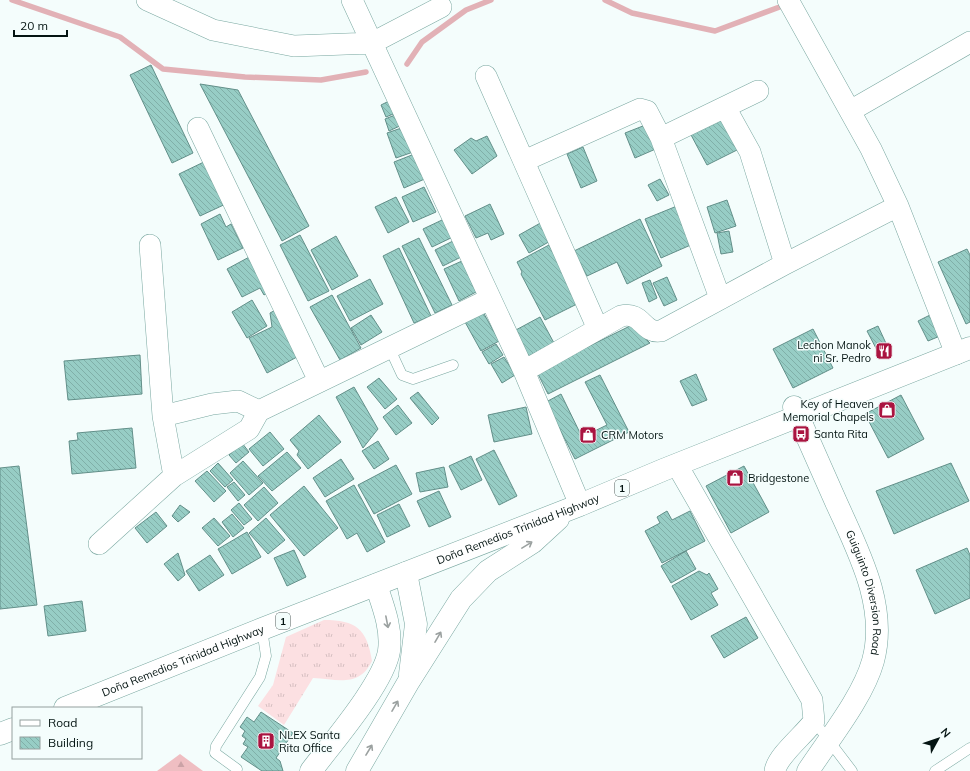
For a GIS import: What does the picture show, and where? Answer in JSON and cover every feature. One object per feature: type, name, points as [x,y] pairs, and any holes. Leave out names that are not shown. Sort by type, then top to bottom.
[{"type":"main road","name":"Doña Remedios Trinidad Highway","points":[[67,707],[262,629],[574,508],[677,464],[963,351]]},
{"type":"main road","name":"Guiguinto Diversion Road","points":[[794,408],[858,552],[873,596],[877,641],[872,662],[865,681],[808,771]]},
{"type":"main road","points":[[357,771],[409,681],[461,598],[488,571],[533,542],[574,508]]},
{"type":"main road","points":[[406,573],[416,624],[409,681]]},
{"type":"main road","points":[[311,771],[366,697],[386,665],[389,650],[389,634],[385,613],[376,585]]},
{"type":"main road","points":[[0,734],[12,729]]},
{"type":"street","points":[[147,0],[213,30],[294,46],[372,43],[441,8]]},
{"type":"street","points":[[352,0],[524,371],[574,508]]},
{"type":"street","points":[[793,8],[871,149],[963,351]]},
{"type":"street","points":[[850,111],[970,42]]},
{"type":"street","points":[[486,76],[598,329]]},
{"type":"street","points":[[661,138],[758,91]]},
{"type":"street","points":[[725,107],[750,152],[785,264]]},
{"type":"street","points":[[524,161],[640,109],[647,111],[661,138],[720,298]]},
{"type":"street","points":[[198,128],[319,380]]},
{"type":"street","points":[[524,371],[621,316],[629,314],[636,316],[648,329],[654,332],[661,331],[720,298],[898,206]]},
{"type":"street","points":[[150,245],[163,416],[174,476]]},
{"type":"street","points":[[99,544],[174,476],[249,429],[259,411],[319,380],[490,298]]},
{"type":"street","points":[[163,416],[212,404],[238,401],[259,411]]},
{"type":"street","points":[[677,464],[812,700],[814,721],[805,733],[776,764],[775,771]]},
{"type":"lane","points":[[389,347],[402,375],[414,379],[453,364]]},
{"type":"lane","points":[[237,769],[215,753],[216,746],[260,677],[266,656],[262,629]]},
{"type":"lane","points":[[814,721],[852,771]]},
{"type":"lane","points":[[935,771],[970,748]]},
{"type":"green space","points":[[324,620],[344,622],[358,628],[367,641],[372,661],[367,670],[354,679],[339,680],[313,678],[284,725],[258,706],[273,685],[286,637]]},
{"type":"green space","points":[[180,754],[203,771],[157,771]]},
{"type":"building","points":[[151,65],[193,153],[172,163],[130,75]]},
{"type":"building","points":[[200,84],[238,90],[309,226],[282,241]]},
{"type":"building","points":[[393,99],[398,112],[386,117],[381,105]]},
{"type":"building","points":[[400,113],[404,124],[389,131],[385,119]]},
{"type":"building","points":[[726,114],[743,147],[707,165],[690,133]]},
{"type":"building","points":[[648,124],[658,148],[635,158],[625,133]]},
{"type":"building","points":[[407,126],[416,151],[396,158],[387,133]]},
{"type":"building","points":[[487,136],[497,156],[472,174],[454,150],[471,138],[476,141]]},
{"type":"building","points":[[583,147],[597,181],[581,188],[567,154]]},
{"type":"building","points":[[417,153],[427,178],[404,188],[394,162]]},
{"type":"building","points":[[208,160],[230,202],[200,216],[179,174]]},
{"type":"building","points":[[660,179],[669,195],[657,201],[648,185]]},
{"type":"building","points":[[424,187],[436,212],[413,222],[402,197]]},
{"type":"building","points":[[396,197],[409,222],[388,233],[375,207]]},
{"type":"building","points":[[727,200],[736,226],[715,233],[707,207]]},
{"type":"building","points":[[490,204],[504,234],[491,240],[488,233],[476,238],[465,216]]},
{"type":"building","points":[[677,206],[693,244],[661,258],[645,219]]},
{"type":"building","points":[[220,214],[226,227],[231,224],[243,248],[218,260],[201,224]]},
{"type":"building","points":[[640,219],[662,266],[627,284],[617,262],[587,276],[574,251]]},
{"type":"building","points":[[442,220],[455,236],[432,247],[423,229]]},
{"type":"building","points":[[544,221],[554,239],[529,253],[519,235]]},
{"type":"building","points":[[729,231],[733,252],[721,254],[717,233]]},
{"type":"building","points":[[300,235],[329,291],[308,301],[280,245]]},
{"type":"building","points":[[336,236],[358,276],[332,290],[311,250]]},
{"type":"building","points":[[419,238],[452,305],[435,313],[402,246]]},
{"type":"building","points":[[453,241],[461,257],[443,266],[435,250]]},
{"type":"building","points":[[549,245],[579,303],[545,320],[521,274],[522,272],[517,262]]},
{"type":"building","points":[[399,248],[431,316],[414,323],[383,256]]},
{"type":"building","points":[[967,249],[970,255],[970,322],[966,324],[938,262]]},
{"type":"building","points":[[253,255],[272,290],[264,295],[260,288],[242,297],[227,269]]},
{"type":"building","points":[[462,261],[476,292],[459,301],[444,269]]},
{"type":"building","points":[[667,277],[677,300],[664,306],[653,283]]},
{"type":"building","points":[[370,279],[383,304],[350,321],[337,296]]},
{"type":"building","points":[[650,280],[657,298],[649,302],[642,283]]},
{"type":"building","points":[[332,295],[361,348],[340,360],[310,307]]},
{"type":"building","points":[[252,300],[267,326],[247,338],[232,312]]},
{"type":"building","points":[[281,307],[297,357],[267,373],[249,338],[272,327],[270,313]]},
{"type":"building","points":[[483,312],[499,341],[481,351],[465,322]]},
{"type":"building","points":[[371,315],[382,332],[361,345],[351,328]]},
{"type":"building","points":[[930,315],[940,336],[928,341],[918,321]]},
{"type":"building","points":[[540,317],[554,343],[527,357],[514,331]]},
{"type":"building","points":[[632,325],[650,343],[548,394],[537,372]]},
{"type":"building","points":[[878,326],[890,352],[880,356],[867,331]]},
{"type":"building","points":[[813,329],[833,368],[793,388],[773,349]]},
{"type":"building","points":[[496,344],[503,355],[489,364],[482,352]]},
{"type":"building","points":[[140,355],[142,394],[68,400],[64,361]]},
{"type":"building","points":[[504,357],[515,375],[502,383],[491,364]]},
{"type":"building","points":[[696,374],[707,400],[692,406],[680,381]]},
{"type":"building","points":[[600,375],[629,432],[575,459],[546,402],[561,394],[582,437],[607,425],[585,382]]},
{"type":"building","points":[[379,378],[397,399],[385,409],[367,387]]},
{"type":"building","points":[[354,387],[378,429],[363,448],[336,397]]},
{"type":"building","points":[[418,392],[439,418],[432,425],[410,398]]},
{"type":"building","points":[[901,395],[924,439],[888,458],[865,414]]},
{"type":"building","points":[[398,405],[412,423],[396,435],[383,417]]},
{"type":"building","points":[[526,407],[532,434],[494,442],[488,415]]},
{"type":"building","points":[[319,415],[341,442],[308,469],[297,455],[299,451],[290,440]]},
{"type":"building","points":[[132,428],[136,468],[72,474],[69,441],[78,440],[77,433]]},
{"type":"building","points":[[270,432],[284,449],[263,466],[249,449]]},
{"type":"building","points":[[378,441],[389,459],[374,469],[362,451]]},
{"type":"building","points":[[242,443],[249,452],[236,463],[229,455]]},
{"type":"building","points":[[494,450],[517,496],[499,505],[476,459]]},
{"type":"building","points":[[287,452],[301,468],[272,491],[258,476]]},
{"type":"building","points":[[471,456],[482,480],[461,490],[449,466]]},
{"type":"building","points":[[341,459],[354,479],[325,497],[313,478]]},
{"type":"building","points":[[243,461],[263,483],[249,495],[230,473]]},
{"type":"building","points":[[218,463],[233,480],[225,487],[210,471]]},
{"type":"building","points":[[951,463],[969,501],[894,534],[876,491]]},
{"type":"building","points":[[396,465],[412,494],[374,514],[358,485]]},
{"type":"building","points":[[19,466],[37,605],[0,609],[0,468]]},
{"type":"building","points":[[744,466],[769,512],[731,533],[706,486]]},
{"type":"building","points":[[444,467],[448,487],[420,492],[416,473]]},
{"type":"building","points":[[207,471],[226,491],[214,502],[195,481]]},
{"type":"building","points":[[234,482],[245,495],[238,501],[227,487]]},
{"type":"building","points":[[354,485],[385,542],[367,552],[357,533],[347,539],[326,501]]},
{"type":"building","points":[[304,486],[338,528],[304,556],[270,515]]},
{"type":"building","points":[[264,487],[278,503],[258,521],[244,505]]},
{"type":"building","points":[[439,491],[451,517],[429,527],[417,501]]},
{"type":"building","points":[[239,503],[252,519],[244,525],[231,510]]},
{"type":"building","points":[[399,504],[410,526],[387,537],[377,515]]},
{"type":"building","points":[[180,505],[190,512],[178,522],[172,516]]},
{"type":"building","points":[[667,511],[672,520],[690,511],[705,541],[662,563],[645,531],[660,523],[657,517]]},
{"type":"building","points":[[156,512],[167,526],[147,543],[135,528]]},
{"type":"building","points":[[232,514],[244,528],[233,537],[222,522]]},
{"type":"building","points":[[214,518],[230,536],[218,546],[202,528]]},
{"type":"building","points":[[266,518],[285,540],[268,554],[249,533]]},
{"type":"building","points":[[247,532],[261,557],[232,574],[218,549]]},
{"type":"building","points":[[967,548],[970,555],[970,598],[935,614],[916,570]]},
{"type":"building","points":[[294,550],[306,577],[287,586],[274,558]]},
{"type":"building","points":[[686,551],[696,569],[671,583],[661,566]]},
{"type":"building","points":[[178,553],[185,575],[178,581],[164,564]]},
{"type":"building","points":[[210,555],[224,575],[199,591],[186,571]]},
{"type":"building","points":[[699,571],[707,575],[709,573],[718,589],[711,593],[718,605],[691,620],[672,586]]},
{"type":"building","points":[[82,601],[86,631],[48,636],[44,606]]},
{"type":"building","points":[[746,617],[758,638],[724,658],[711,636]]},
{"type":"building","name":"NLEX Santa Rita Office","points":[[261,712],[293,733],[276,758],[280,761],[283,771],[262,771],[241,757],[248,747],[243,744],[246,739],[242,736],[245,731],[240,727],[247,717],[254,722]]},
{"type":"waterway","points":[[12,0],[120,37],[163,69],[245,77],[321,80],[366,72]]},
{"type":"waterway","points":[[407,64],[422,42],[466,10],[491,0]]},
{"type":"waterway","points":[[605,0],[632,13],[715,31],[785,5]]},
{"type":"place","name":"Lechon Manok ni Sr. Pedro","points":[[884,351]]},
{"type":"place","name":"Key of Heaven Memorial Chapels","points":[[887,410]]},
{"type":"place","name":"Santa Rita","points":[[801,434]]},
{"type":"place","name":"CRM Motors","points":[[588,435]]},
{"type":"place","name":"Bridgestone","points":[[735,478]]},
{"type":"place","name":"NLEX Santa Rita Office","points":[[266,741]]}]
